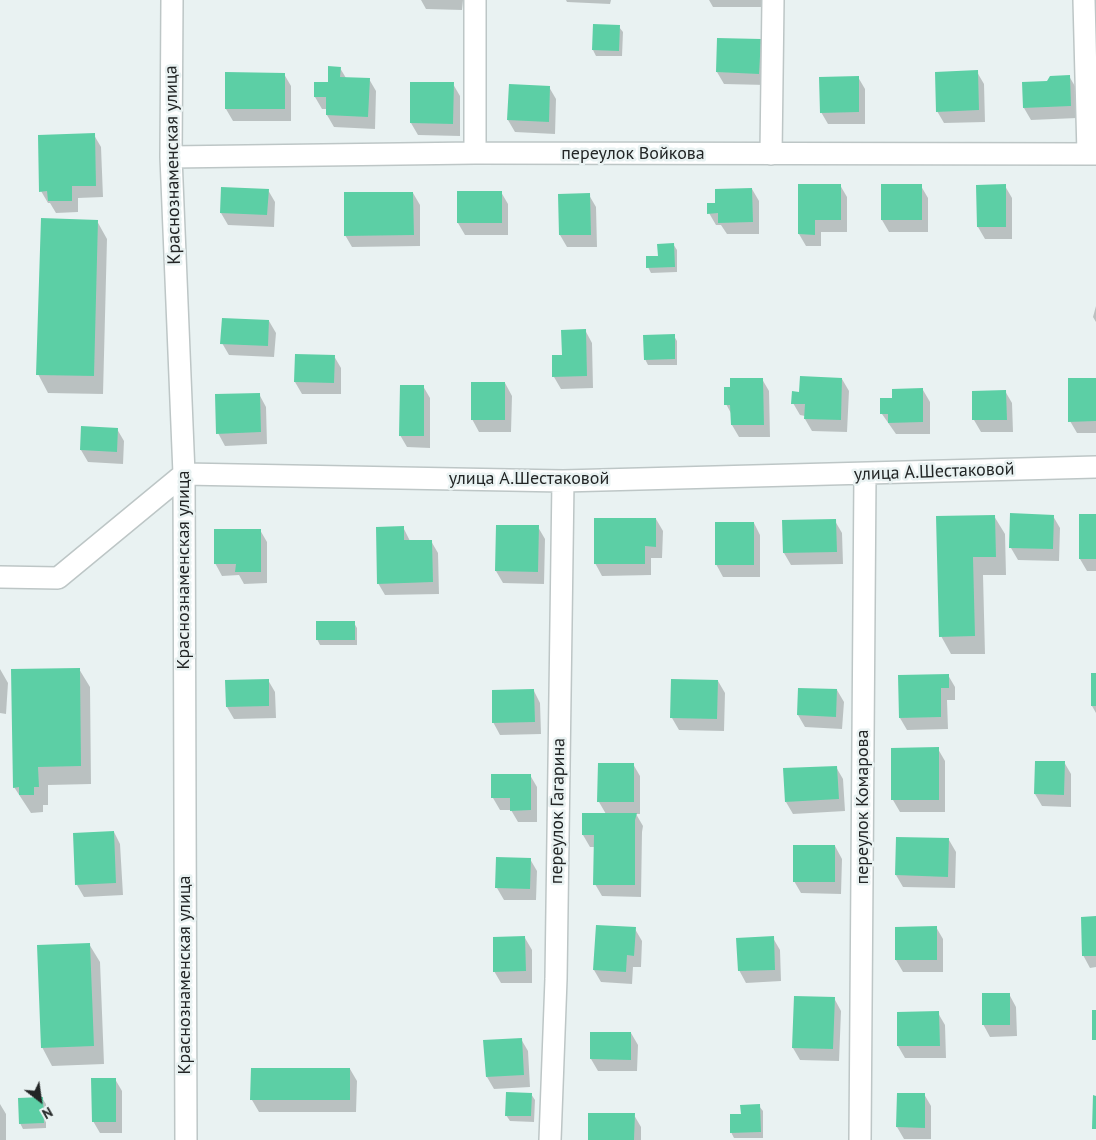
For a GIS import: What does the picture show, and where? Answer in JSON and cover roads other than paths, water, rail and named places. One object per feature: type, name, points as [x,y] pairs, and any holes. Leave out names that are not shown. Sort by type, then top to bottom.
[{"type":"street","name":"Краснознаменская улица","points":[[172,0],[171,157],[184,474],[186,1140]]},
{"type":"street","points":[[475,0],[475,153]]},
{"type":"street","points":[[771,154],[773,0]]},
{"type":"street","points":[[1084,0],[1092,154]]},
{"type":"street","name":"переулок Войкова","points":[[171,157],[475,153],[1092,154]]},
{"type":"street","name":"улица А.Шестаковой","points":[[184,474],[563,481],[1096,467]]},
{"type":"street","points":[[0,577],[58,578],[184,474]]},
{"type":"street","name":"переулок Комарова","points":[[860,1140],[865,474]]},
{"type":"street","name":"переулок Гагарина","points":[[550,1140],[556,979],[563,481]]}]
